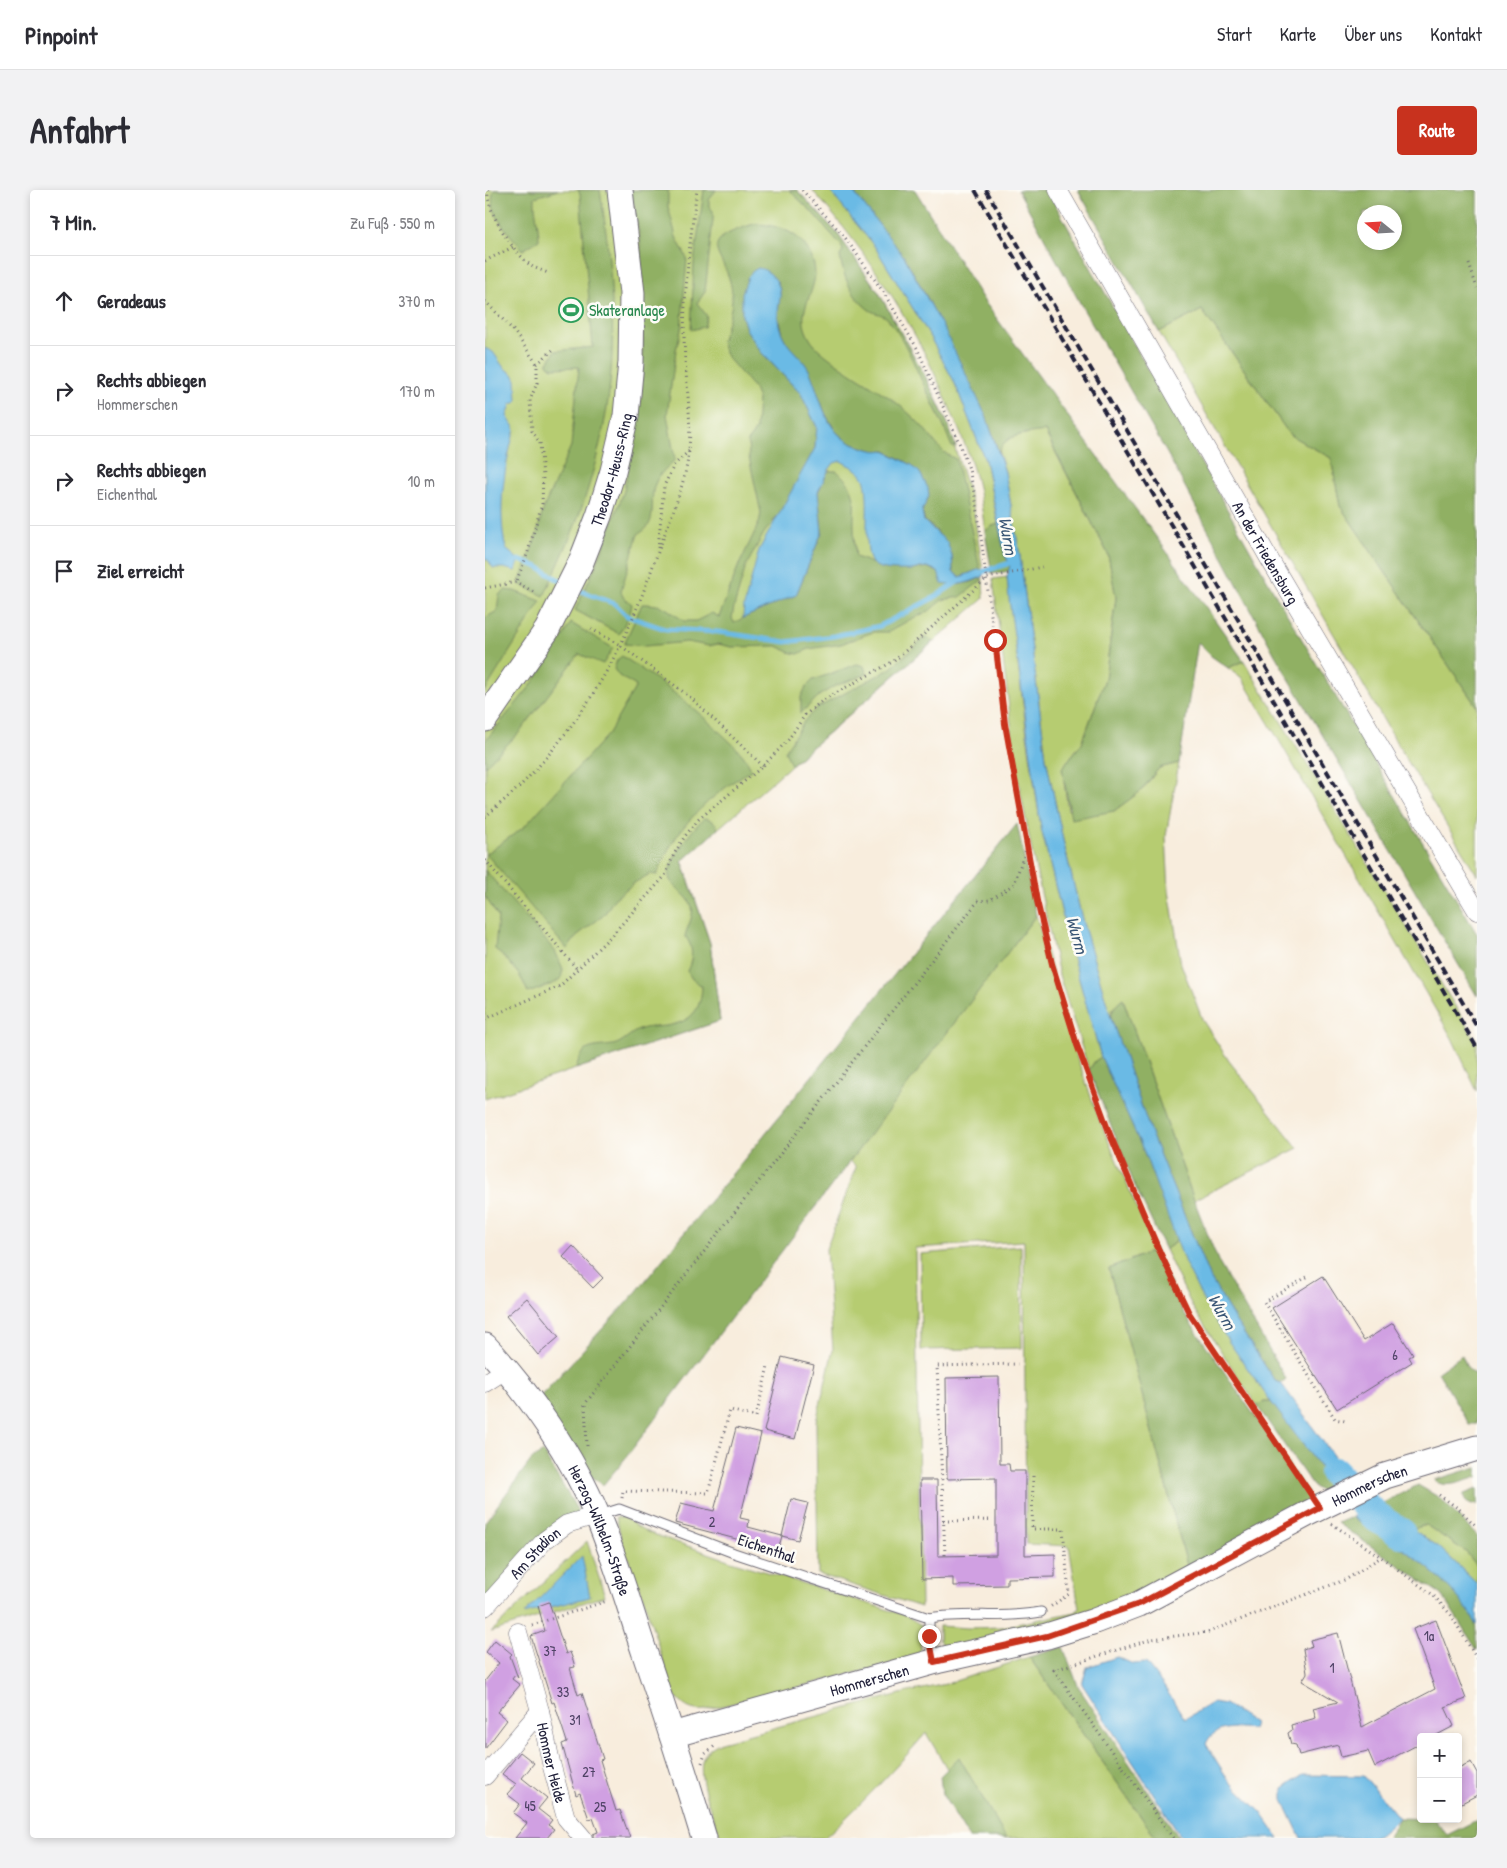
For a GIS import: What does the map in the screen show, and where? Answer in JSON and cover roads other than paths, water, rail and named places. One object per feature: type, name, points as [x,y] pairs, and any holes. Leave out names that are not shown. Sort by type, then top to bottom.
[{"type":"main road","name":"Theodor-Heuss-Ring","points":[[485,720],[547,630],[581,562],[599,516],[613,471],[625,416],[631,362],[632,293],[619,190]]},
{"type":"main road","name":"Herzog-Wilhelm-Straße","points":[[485,1346],[507,1369],[608,1512],[625,1596],[704,1838]]},
{"type":"main road","name":"Hommerschen","points":[[672,1736],[934,1662],[1047,1636],[1139,1604],[1385,1476],[1477,1448]]},
{"type":"street","name":"An der Friedensburg","points":[[1057,190],[1280,577],[1477,911]]},
{"type":"street","points":[[485,1383],[507,1369]]},
{"type":"street","name":"Am Stadion","points":[[485,1607],[545,1540],[567,1524],[608,1512]]},
{"type":"street","name":"Hommer Heide","points":[[518,1632],[540,1711],[552,1767],[566,1818],[583,1838]]},
{"type":"street","name":"Hommer Heide","points":[[485,1776],[540,1711]]},
{"type":"lane","name":"Eichenthal","points":[[608,1512],[665,1528],[929,1618],[943,1616],[1020,1616],[1041,1612]]},
{"type":"lane","points":[[929,1618],[929,1636],[934,1662]]},
{"type":"water","points":[[829,190],[852,190],[905,258],[945,331],[986,416],[1005,472],[1020,556],[1046,758],[1063,840],[1083,923],[1111,1018],[1152,1136],[1209,1276],[1275,1381],[1281,1383],[1352,1482],[1334,1486],[1271,1402],[1229,1342],[1203,1300],[1185,1263],[1144,1152],[1101,1057],[1072,954],[1041,828],[1009,599],[1007,577],[1010,565],[1005,555],[985,460],[954,381],[925,328],[875,247]]},
{"type":"water","points":[[758,268],[769,273],[778,283],[780,294],[778,319],[781,331],[789,346],[810,372],[832,427],[849,442],[872,450],[883,450],[912,465],[920,473],[928,488],[929,496],[922,511],[924,521],[947,542],[952,556],[953,572],[960,577],[980,569],[984,576],[964,583],[948,585],[942,584],[938,572],[927,567],[898,570],[874,565],[868,550],[866,486],[859,472],[841,461],[834,463],[828,471],[818,492],[822,532],[796,595],[743,618],[744,606],[759,550],[815,448],[817,427],[801,394],[761,352],[746,329],[742,316],[742,293],[748,277]]},
{"type":"water","points":[[485,348],[493,352],[504,368],[513,374],[516,380],[517,402],[511,404],[507,416],[515,429],[505,474],[502,504],[503,534],[506,549],[519,560],[515,571],[493,568],[488,560],[485,559]]},
{"type":"water","points":[[1375,1507],[1439,1547],[1477,1584],[1477,1625],[1465,1607],[1438,1576],[1388,1539],[1352,1517]]},
{"type":"water","points":[[582,1556],[590,1597],[524,1614]]},
{"type":"water","points":[[1117,1657],[1133,1664],[1146,1663],[1185,1719],[1213,1702],[1225,1704],[1254,1723],[1252,1729],[1232,1728],[1219,1731],[1209,1738],[1206,1744],[1229,1781],[1261,1812],[1279,1838],[1182,1838],[1082,1684],[1087,1667]]},
{"type":"water","points":[[1303,1775],[1364,1776],[1399,1818],[1373,1838],[1301,1838],[1283,1800],[1283,1789]]},
{"type":"waterway","points":[[519,560],[536,566],[564,583]]},
{"type":"waterway","points":[[976,574],[1013,562]]},
{"type":"waterway","points":[[576,589],[615,604],[627,616],[665,629],[718,632],[786,642],[834,636],[880,626],[935,597],[956,583]]},
{"type":"waterway","name":"Wurm","points":[[1334,1472],[1376,1517],[1401,1533]]},
{"type":"railway","points":[[975,190],[1477,1048]]},
{"type":"railway","points":[[986,190],[1477,1027]]},
{"type":"place","name":"Skateranlage","points":[[571,310]]}]
